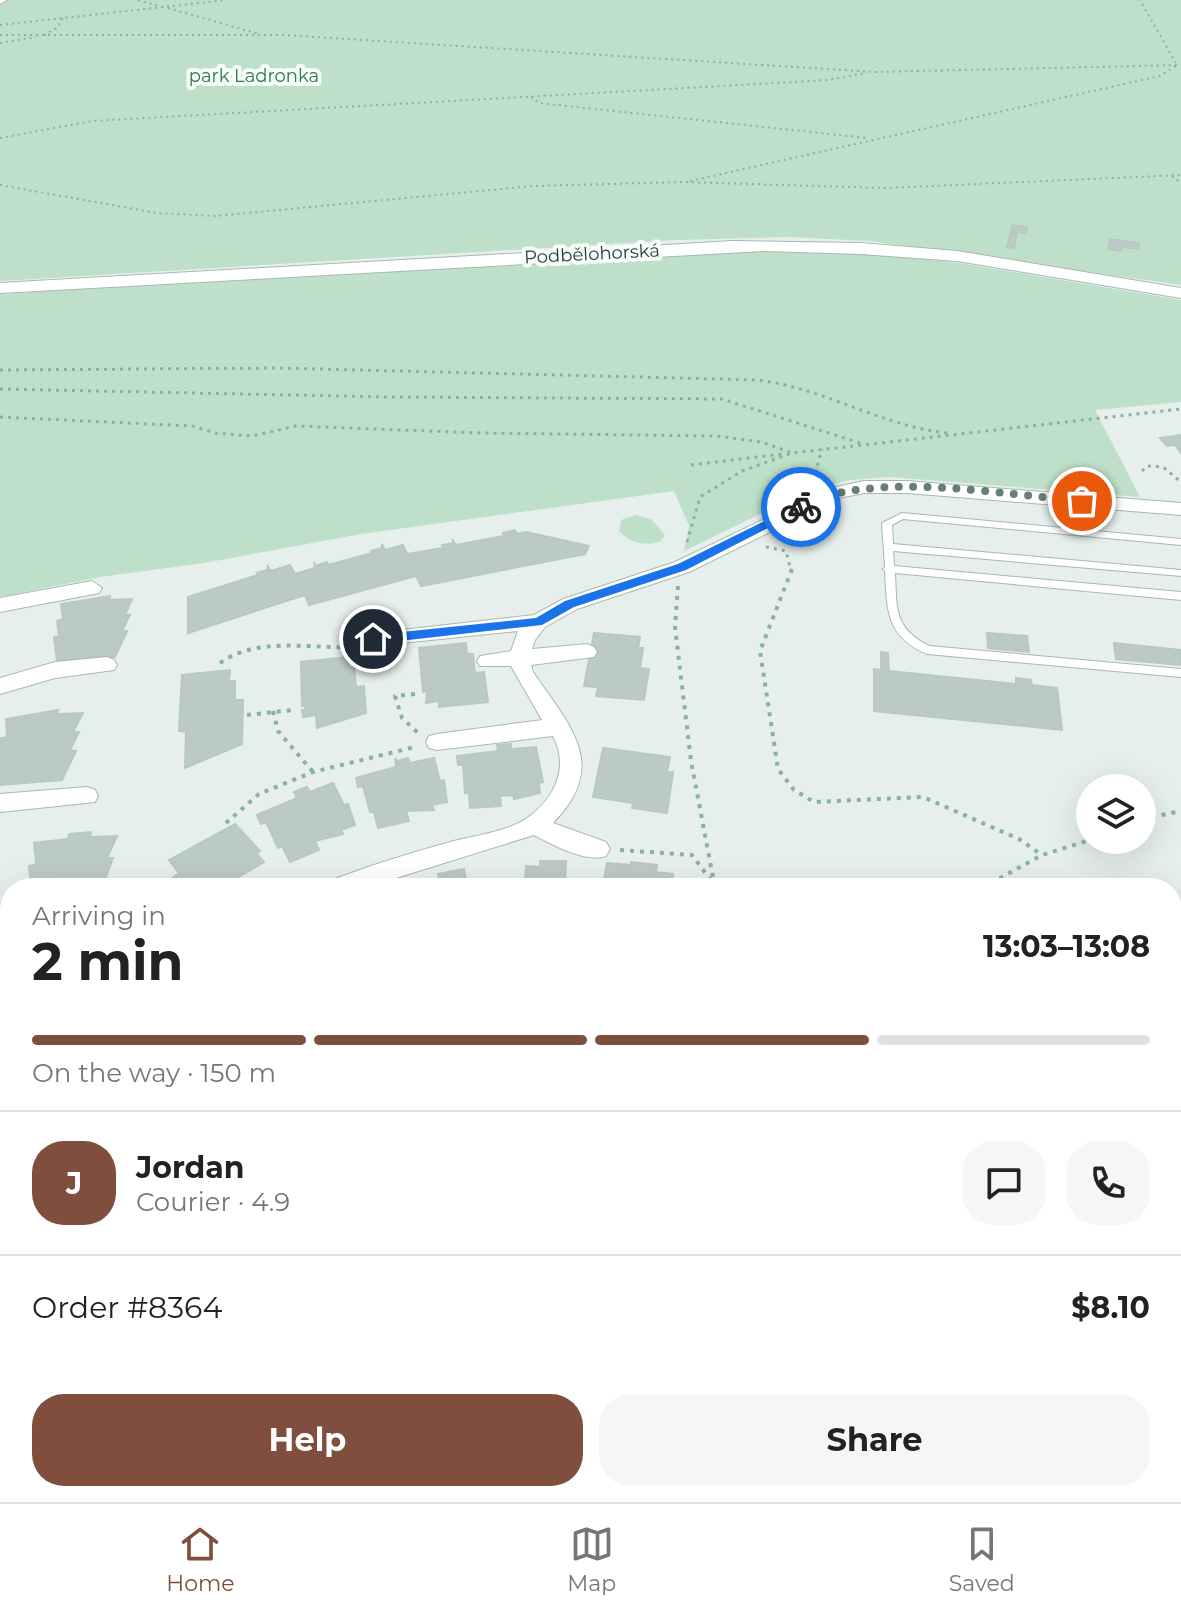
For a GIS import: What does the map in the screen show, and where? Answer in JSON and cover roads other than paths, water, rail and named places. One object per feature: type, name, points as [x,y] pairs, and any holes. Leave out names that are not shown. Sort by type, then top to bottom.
[{"type":"street","name":"Podbělohorská","points":[[0,288],[717,247],[788,246],[915,252],[988,260],[1181,293]]},
{"type":"street","points":[[363,878],[536,825],[557,804],[570,781],[572,758],[565,737],[523,674],[519,658],[525,637],[538,622],[570,604],[682,567],[808,503],[834,493],[864,487],[907,487],[1181,509]]},
{"type":"street","points":[[0,605],[92,588]]},
{"type":"street","points":[[373,639],[538,622]]},
{"type":"street","points":[[487,661],[587,652]]},
{"type":"street","points":[[0,686],[55,670],[107,665]]},
{"type":"street","points":[[434,743],[556,727]]},
{"type":"street","points":[[0,803],[87,796]]},
{"type":"street","points":[[536,825],[560,838],[598,849]]},
{"type":"lane","points":[[1181,542],[902,516],[887,523],[892,611],[897,626],[912,642],[927,650],[1181,673]]},
{"type":"lane","points":[[888,547],[1181,573]]},
{"type":"lane","points":[[888,569],[1181,596]]},
{"type":"park label","name":"park Ladronka","points":[[254,76]]}]
